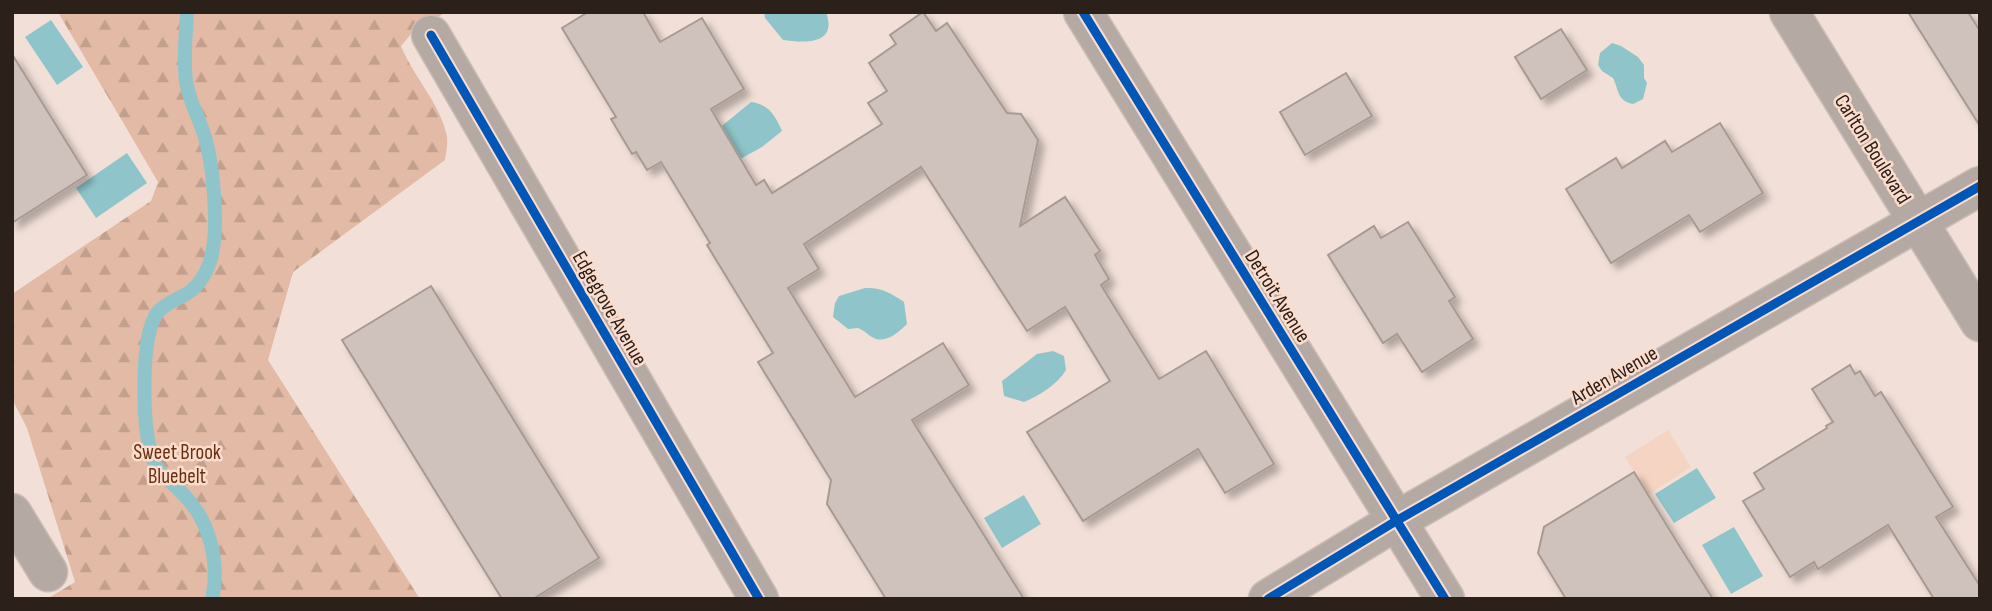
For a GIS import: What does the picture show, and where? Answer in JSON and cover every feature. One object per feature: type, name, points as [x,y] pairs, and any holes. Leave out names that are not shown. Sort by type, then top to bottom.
[{"type":"street","name":"Detroit Avenue","points":[[1083,12],[1444,599]]},
{"type":"street","name":"Carlton Boulevard","points":[[1789,12],[1980,322]]},
{"type":"street","name":"Edgegrove Avenue","points":[[431,36],[759,599]]},
{"type":"street","name":"Arden Avenue","points":[[1268,599],[1396,521],[1980,186]]},
{"type":"street","points":[[12,513],[48,572]]},
{"type":"green space","name":"Sweet Brook Bluebelt","points":[[58,12],[446,12],[411,34],[401,46],[444,125],[447,140],[445,160],[293,272],[268,360],[420,599],[47,599],[75,582],[27,428],[12,399],[12,294],[151,201],[158,182]]},
{"type":"shaded area","points":[[1668,430],[1691,467],[1648,495],[1625,457]]},
{"type":"water","points":[[764,12],[826,12],[827,31],[817,40],[783,40],[765,18]]},
{"type":"water","points":[[51,20],[83,67],[57,85],[25,37]]},
{"type":"water","points":[[1612,43],[1638,57],[1644,65],[1644,78],[1647,83],[1643,99],[1633,104],[1621,98],[1613,78],[1598,65],[1600,53]]},
{"type":"water","points":[[751,102],[770,111],[782,131],[762,147],[735,162],[712,134]]},
{"type":"water","points":[[127,153],[147,183],[96,218],[76,188]]},
{"type":"water","points":[[865,288],[886,291],[904,302],[907,324],[901,330],[892,336],[879,339],[858,328],[848,329],[833,317],[839,296]]},
{"type":"water","points":[[1053,351],[1064,356],[1066,370],[1053,385],[1024,402],[1004,396],[1002,381],[1037,354]]},
{"type":"water","points":[[1697,468],[1716,498],[1674,523],[1655,494]]},
{"type":"water","points":[[1024,495],[1041,524],[1002,548],[984,518]]},
{"type":"water","points":[[1734,527],[1763,576],[1731,594],[1702,545]]},
{"type":"building","points":[[588,12],[643,12],[660,42],[702,18],[744,89],[711,109],[756,185],[764,180],[772,193],[882,124],[868,103],[887,91],[869,63],[896,44],[890,35],[923,12],[936,31],[947,23],[1007,113],[1021,114],[1038,140],[1020,226],[1065,197],[1100,251],[1095,255],[1109,279],[1101,285],[1159,379],[1206,351],[1274,464],[1225,493],[1198,449],[1083,521],[1027,432],[1110,381],[1065,307],[1027,331],[921,167],[804,244],[819,269],[788,288],[855,397],[943,343],[969,385],[912,420],[1024,599],[886,599],[827,504],[831,480],[758,362],[773,353],[707,245],[710,243],[661,162],[647,170],[636,152],[632,154],[611,119],[616,117],[562,28]]},
{"type":"building","points":[[1908,12],[1968,12],[1980,31],[1980,126]]},
{"type":"building","points":[[1561,29],[1587,70],[1541,99],[1515,57]]},
{"type":"building","points":[[12,54],[87,175],[12,223]]},
{"type":"building","points":[[1346,73],[1372,116],[1305,155],[1280,112]]},
{"type":"building","points":[[1720,123],[1763,193],[1700,232],[1689,215],[1611,263],[1566,189],[1616,158],[1622,168],[1665,141],[1672,152]]},
{"type":"building","points":[[1408,222],[1455,297],[1449,301],[1473,339],[1422,372],[1397,334],[1383,343],[1328,255],[1374,226],[1381,238]]},
{"type":"building","points":[[431,286],[599,558],[533,599],[502,599],[342,340]]},
{"type":"building","points":[[1850,365],[1855,374],[1860,371],[1875,396],[1881,392],[1953,507],[1936,517],[1980,586],[1980,599],[1934,599],[1888,525],[1818,569],[1814,562],[1790,577],[1743,501],[1764,489],[1754,473],[1833,422],[1812,389]]},
{"type":"building","points":[[1634,472],[1713,599],[1566,599],[1538,553],[1544,527]]},
{"type":"waterway","points":[[187,12],[186,81],[205,137],[210,162],[215,208],[213,248],[202,279],[188,293],[167,304],[157,313],[148,341],[144,380],[152,457],[163,475],[193,505],[211,543],[215,571],[212,599]]},
{"type":"cycle path","points":[[1083,12],[1445,599]]},
{"type":"cycle path","points":[[431,35],[759,599]]},
{"type":"cycle path","points":[[1268,599],[1396,521],[1980,186]]}]
